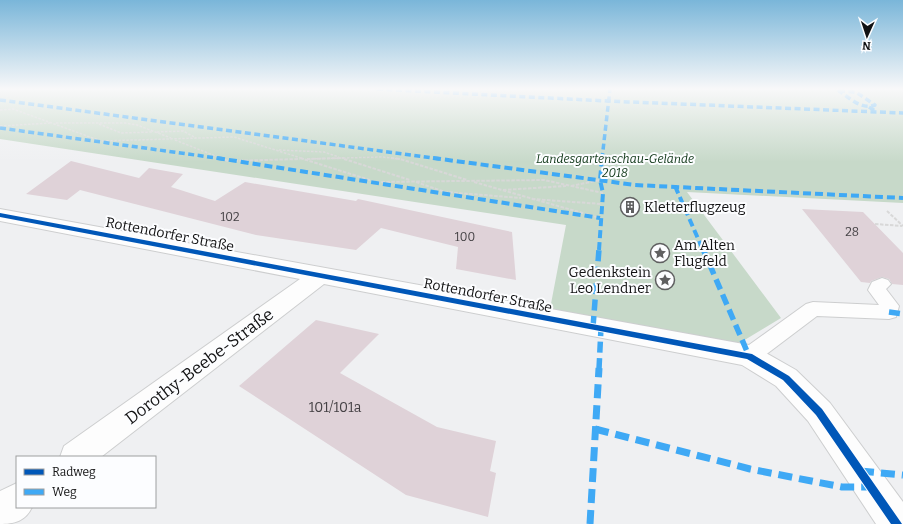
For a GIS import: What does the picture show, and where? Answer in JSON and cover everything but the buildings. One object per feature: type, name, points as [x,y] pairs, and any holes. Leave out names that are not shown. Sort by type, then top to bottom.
[{"type":"street","name":"Rottendorfer Straße","points":[[0,215],[322,274],[749,356],[786,378],[819,412],[897,524]]},
{"type":"street","name":"Dorothy-Beebe-Straße","points":[[77,456],[322,274]]},
{"type":"street","points":[[0,513],[16,501]]},
{"type":"lane","points":[[749,356],[813,309],[889,312],[890,306],[877,290],[878,286],[882,284]]},
{"type":"path","points":[[24,113],[55,123],[101,142],[234,137],[376,182],[544,180],[603,193]]},
{"type":"path","points":[[0,126],[55,123],[117,123],[137,125],[228,161],[382,157],[400,159],[526,198],[600,218]]},
{"type":"path","points":[[98,123],[121,133],[183,131],[197,138]]},
{"type":"path","points":[[275,150],[324,152],[445,192],[602,204]]},
{"type":"path","points":[[500,190],[569,186],[600,180]]},
{"type":"path","points":[[887,211],[903,226]]},
{"type":"path","points":[[875,224],[903,226]]},
{"type":"green space","name":"Landesgartenschau-Gelände 2018","points":[[0,113],[903,113],[903,203],[687,192],[781,318],[738,344],[550,309],[566,225],[0,139]]},
{"type":"marked path","points":[[101,113],[635,185],[903,198]]},
{"type":"marked path","points":[[593,327],[603,193],[600,180],[607,113]]},
{"type":"marked path","points":[[0,128],[300,170],[600,218]]},
{"type":"marked path","points":[[675,186],[749,356]]},
{"type":"marked path","points":[[889,312],[903,314]]},
{"type":"marked path","points":[[590,524],[601,328]]},
{"type":"marked path","points":[[595,429],[750,469],[842,487],[871,487]]},
{"type":"marked path","points":[[860,471],[903,475]]},
{"type":"cycle path","points":[[0,215],[749,356],[786,378],[819,412],[897,524]]},
{"type":"place","name":"Kletterflugzeug","points":[[630,207]]},
{"type":"place","name":"Am Alten Flugfeld","points":[[660,253]]},
{"type":"place","name":"Gedenkstein Leo Lendner","points":[[665,280]]}]
